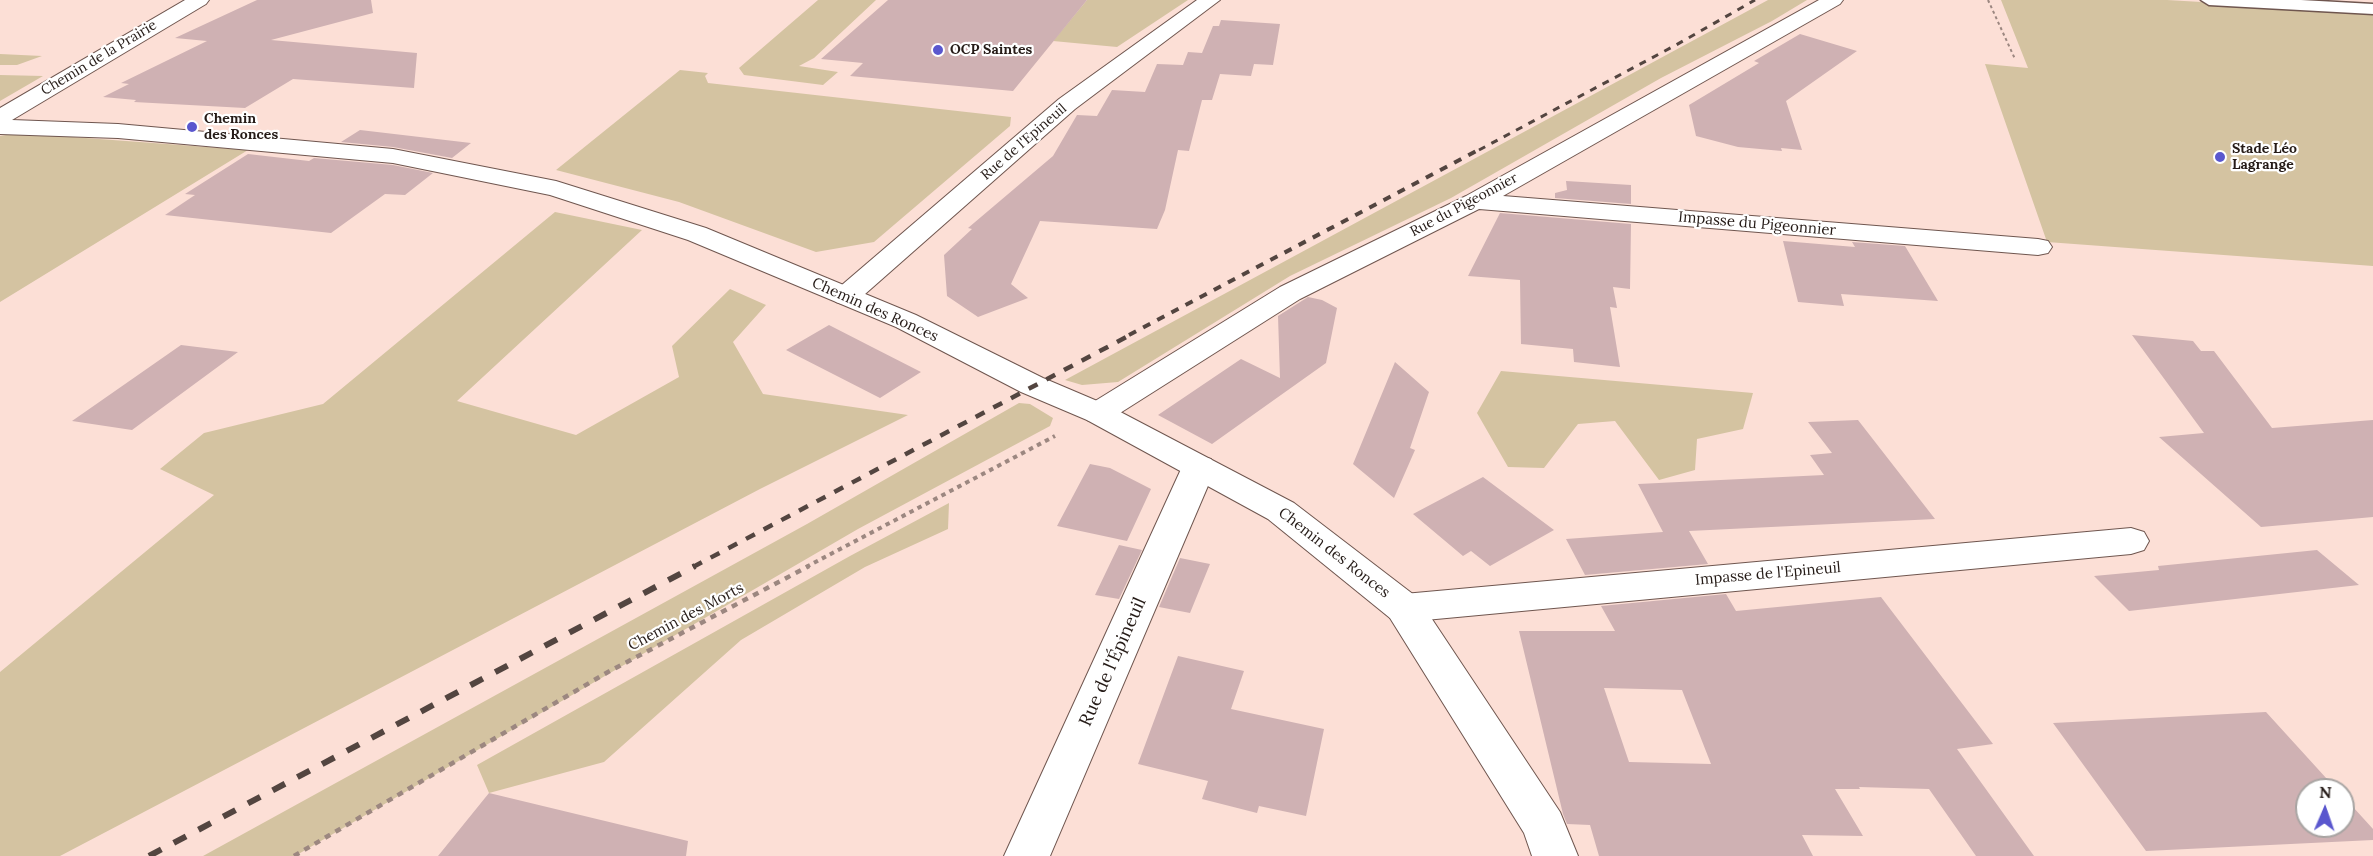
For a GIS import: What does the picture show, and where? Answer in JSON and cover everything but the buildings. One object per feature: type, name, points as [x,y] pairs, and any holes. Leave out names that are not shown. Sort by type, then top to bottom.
[{"type":"street","name":"Chemin de la Prairie","points":[[0,118],[199,0]]},
{"type":"street","name":"Rue de l'Epineuil","points":[[846,296],[1067,104],[1210,0]]},
{"type":"street","name":"Rue du Pigeonnier","points":[[1098,413],[1290,293],[1475,201],[1833,0]]},
{"type":"street","name":"Chemin des Ronces","points":[[0,127],[118,130],[393,156],[556,189],[697,234],[906,321],[1032,386],[1098,413],[1281,511],[1404,608],[1544,826],[1555,856]]},
{"type":"street","name":"Impasse du Pigeonnier","points":[[1475,201],[2038,247]]},
{"type":"street","name":"Rue de l'Épineuil","points":[[1027,856],[1199,467]]},
{"type":"street","name":"Impasse de l'Epineuil","points":[[1404,608],[2131,541]]},
{"type":"lane","points":[[2209,0],[2373,9]]},
{"type":"path","points":[[1988,0],[2015,60]]},
{"type":"path","name":"Chemin des Morts","points":[[294,856],[608,672],[1098,413]]},
{"type":"shaded area","points":[[818,0],[876,0],[814,58],[799,66],[838,72],[823,85],[744,75],[739,68]]},
{"type":"shaded area","points":[[1087,0],[1188,0],[1117,47],[1053,41]]},
{"type":"shaded area","points":[[1768,0],[1807,0],[1772,21],[1661,78],[1451,198],[1290,276],[1118,382],[1082,385],[1065,380]]},
{"type":"shaded area","name":"Stade Léo Lagrange","points":[[2001,0],[2167,0],[2373,12],[2373,266],[2047,242],[1985,64],[2028,68]]},
{"type":"shaded area","points":[[0,54],[42,56],[17,65],[0,65]]},
{"type":"shaded area","points":[[680,70],[708,73],[705,76],[708,83],[1011,117],[1010,126],[874,242],[816,252],[679,202],[556,170]]},
{"type":"shaded area","points":[[0,75],[43,76],[0,101]]},
{"type":"shaded area","points":[[18,133],[248,150],[0,302],[0,136]]},
{"type":"shaded area","points":[[555,212],[642,230],[457,401],[576,435],[679,377],[672,346],[730,289],[766,305],[733,342],[763,394],[908,415],[760,489],[60,856],[0,856],[0,672],[214,495],[160,469],[204,433],[323,404]]},
{"type":"shaded area","points":[[1501,371],[1753,393],[1743,429],[1697,439],[1695,470],[1659,480],[1615,421],[1578,424],[1544,468],[1508,467],[1477,413]]},
{"type":"shaded area","points":[[1019,403],[1030,404],[1053,418],[1050,426],[858,529],[295,856],[203,856],[807,524]]},
{"type":"shaded area","points":[[949,503],[948,529],[865,567],[741,640],[604,762],[489,793],[477,765]]},
{"type":"railway","points":[[1479,150],[1676,45],[1755,0]]},
{"type":"railway","points":[[1129,335],[1482,148]]},
{"type":"railway","points":[[693,567],[1132,334]]},
{"type":"railway","points":[[149,856],[695,566]]},
{"type":"place","name":"OCP Saintes","points":[[938,50]]},
{"type":"place","name":"Chemin des Ronces","points":[[192,127]]},
{"type":"place","name":"Stade Léo Lagrange","points":[[2220,157]]}]
